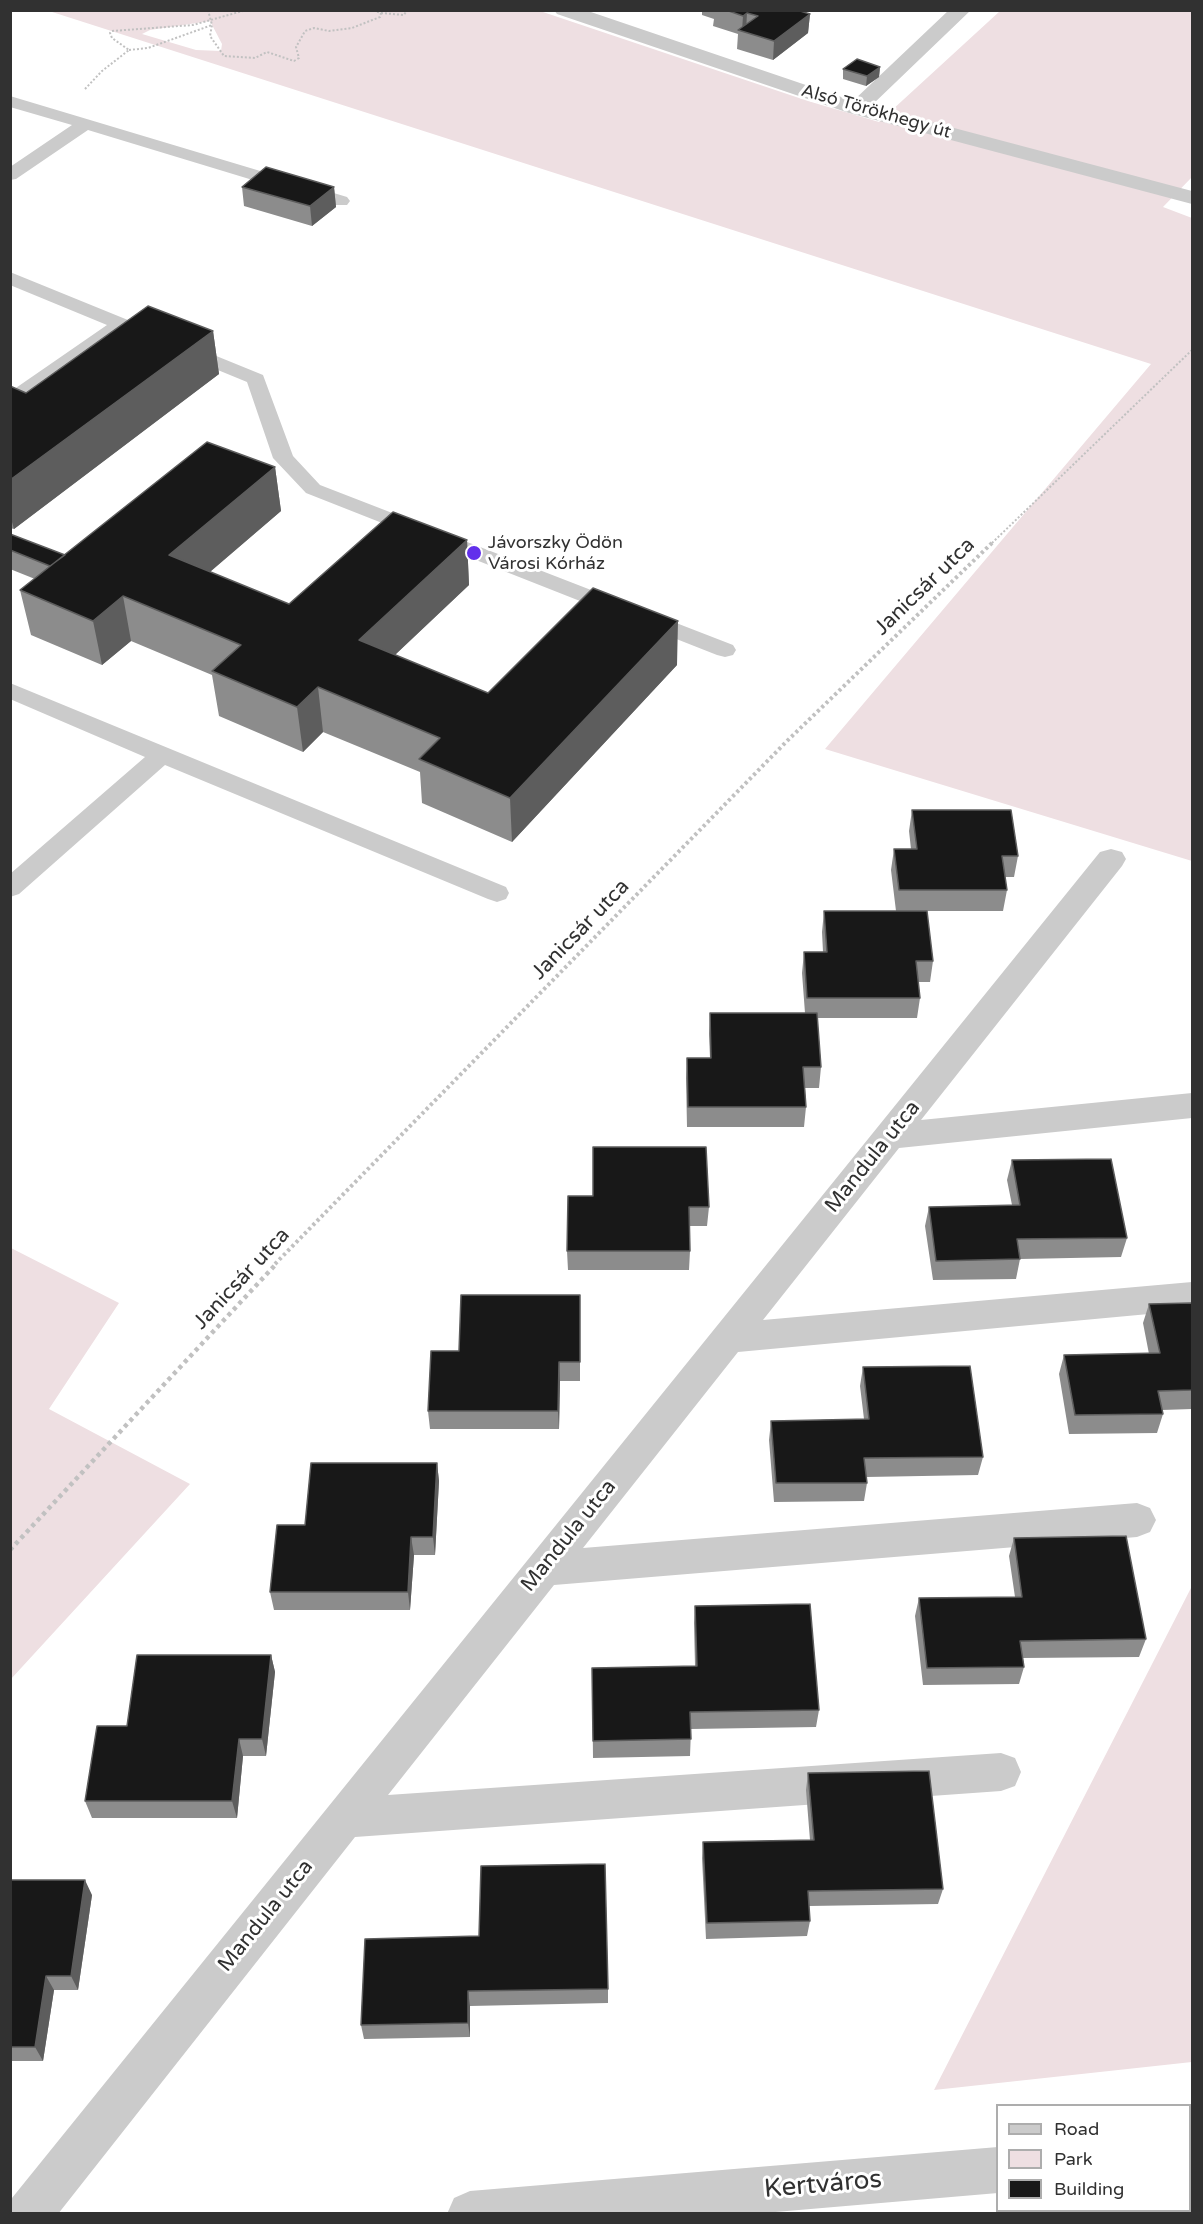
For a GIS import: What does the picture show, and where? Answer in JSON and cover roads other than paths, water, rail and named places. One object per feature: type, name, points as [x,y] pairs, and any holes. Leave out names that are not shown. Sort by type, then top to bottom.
[{"type":"street","name":"Alsó Törökhegy út","points":[[564,10],[856,109],[1192,198]]},
{"type":"street","points":[[856,109],[961,10]]},
{"type":"street","name":"Mandula utca","points":[[28,2214],[1111,859]]},
{"type":"street","points":[[890,1136],[1192,1106]]},
{"type":"street","points":[[728,1338],[1192,1296]]},
{"type":"street","points":[[542,1569],[1137,1520]]},
{"type":"street","points":[[344,1818],[1001,1772]]},
{"type":"street","name":"Kertváros","points":[[470,2214],[996,2170]]},
{"type":"lane","points":[[10,101],[341,201]]},
{"type":"lane","points":[[10,175],[85,124]]},
{"type":"lane","points":[[10,278],[256,379],[284,458],[313,489],[725,650]]},
{"type":"lane","points":[[10,402],[121,324]]},
{"type":"lane","points":[[10,690],[497,893]]},
{"type":"lane","points":[[10,888],[162,755]]},
{"type":"place","name":"Jávorszky Ödön Városi Kórház","points":[[474,553]]}]
